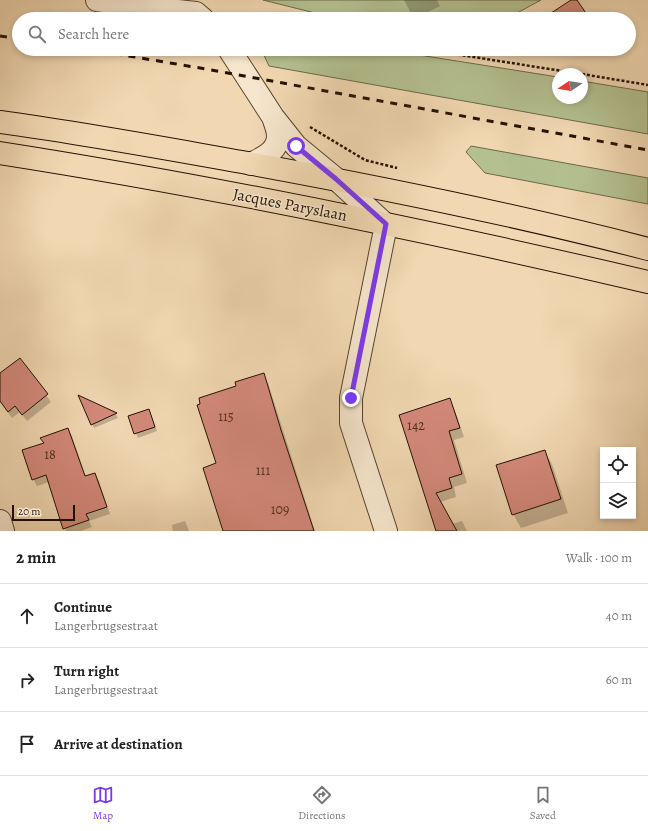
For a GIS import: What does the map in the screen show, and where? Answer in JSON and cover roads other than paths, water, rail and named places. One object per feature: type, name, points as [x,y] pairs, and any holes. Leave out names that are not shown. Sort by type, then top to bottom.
[{"type":"highway","name":"Jacques Paryslaan","points":[[0,122],[49,129],[336,179],[566,228],[648,249]]},
{"type":"highway","name":"Jacques Paryslaan","points":[[0,153],[187,185],[386,224],[648,282]]},
{"type":"street","points":[[97,0],[187,12]]},
{"type":"street","points":[[198,0],[201,12]]},
{"type":"street","points":[[234,56],[273,117],[296,146],[336,179],[386,224],[351,398],[351,423],[386,531]]},
{"type":"street","points":[[250,164],[268,154],[275,147],[278,136],[273,117]]},
{"type":"street","points":[[0,521],[3,531]]},
{"type":"railway","points":[[0,36],[12,38]]},
{"type":"railway","points":[[129,56],[648,150]]}]
